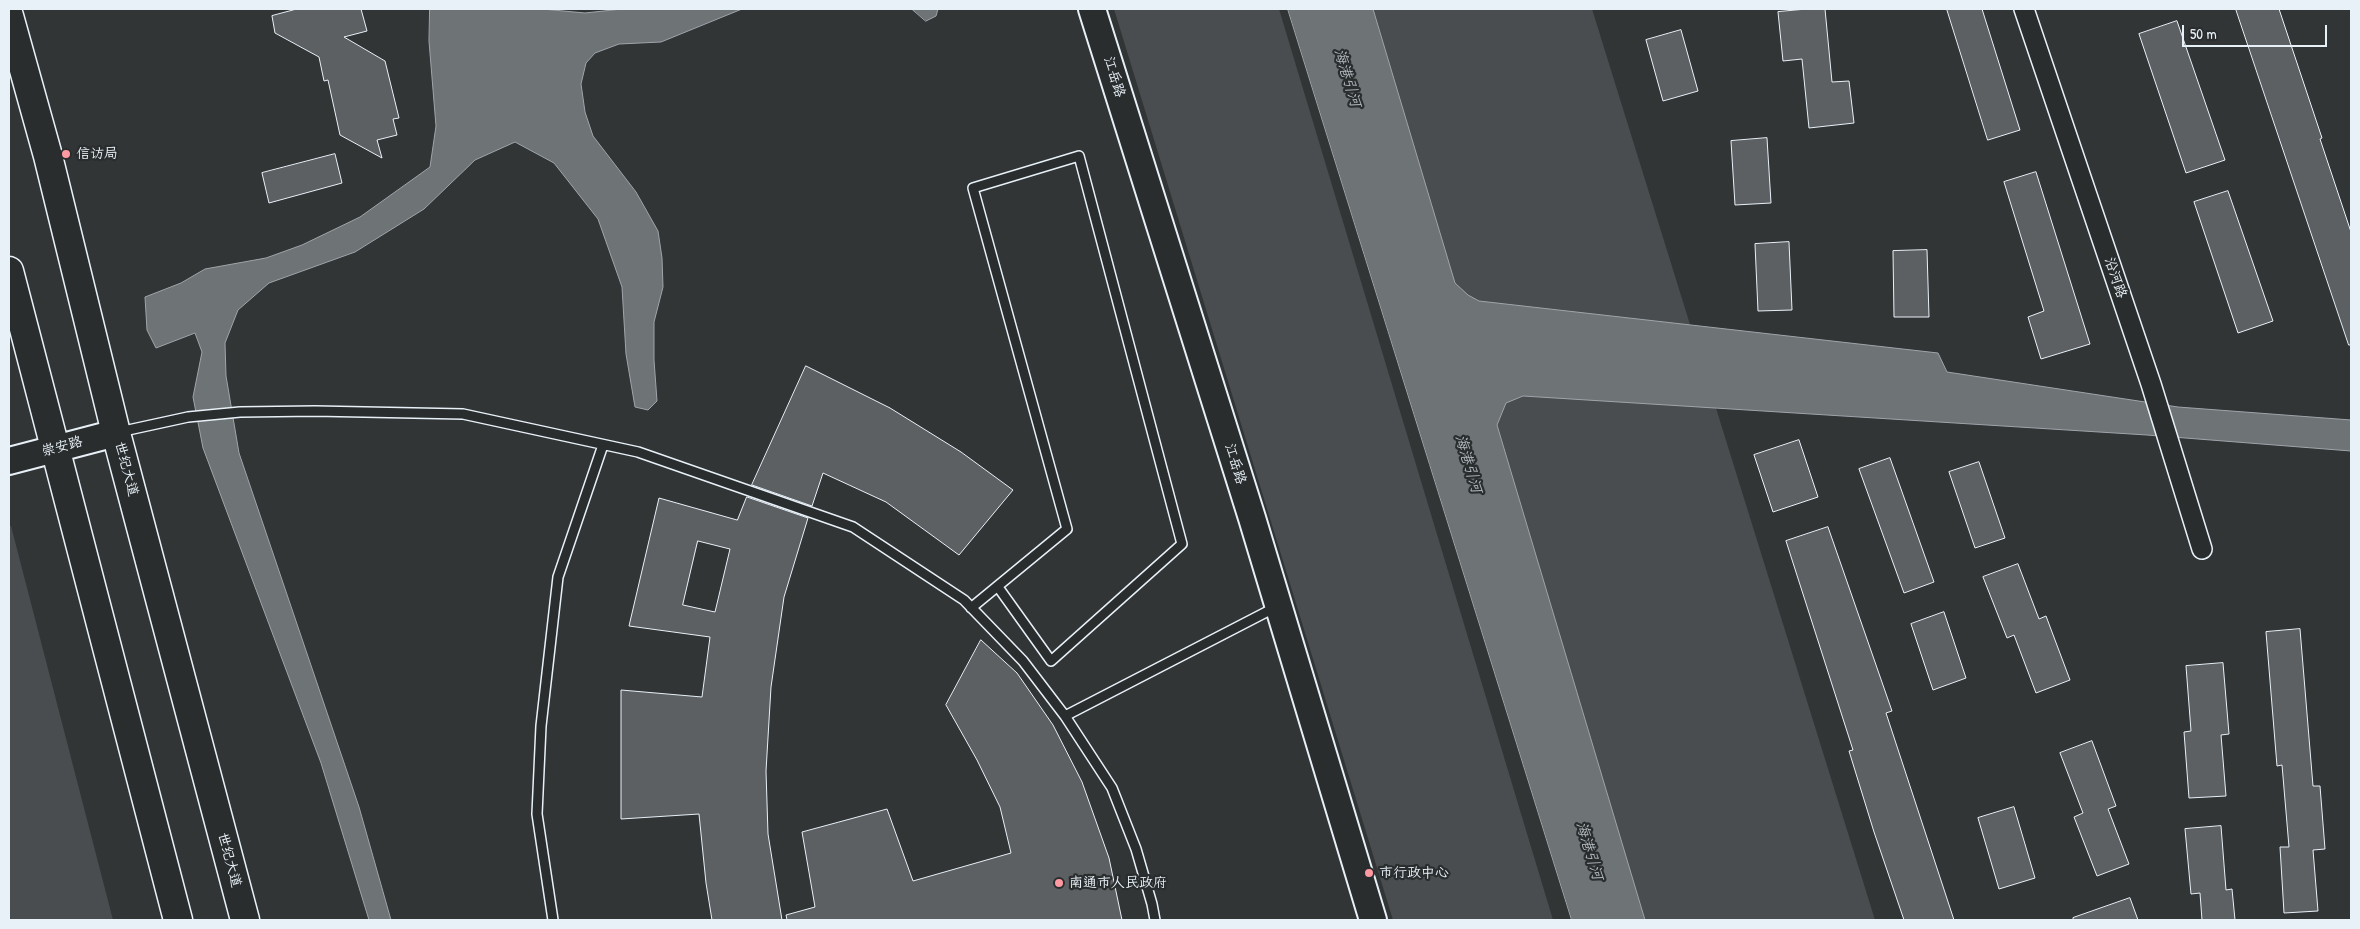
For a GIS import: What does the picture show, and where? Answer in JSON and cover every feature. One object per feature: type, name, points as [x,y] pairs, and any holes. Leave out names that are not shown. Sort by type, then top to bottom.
[{"type":"main road","name":"世纪大道","points":[[9,16],[48,156],[116,433],[245,920]]},
{"type":"main road","points":[[9,271],[178,920]]},
{"type":"street","name":"江岳路","points":[[1092,9],[1278,606],[1373,920]]},
{"type":"street","name":"沿河路","points":[[2024,9],[2152,384],[2202,549]]},
{"type":"street","name":"崇安路","points":[[9,461],[116,433]]},
{"type":"lane","points":[[971,608],[1067,529],[973,188],[1080,156],[1182,544],[1051,661],[998,587]]},
{"type":"lane","points":[[116,433],[188,417],[240,412],[315,411],[463,414],[638,452],[853,527],[964,600],[1023,662],[1065,716],[1112,788],[1136,849],[1155,920]]},
{"type":"lane","points":[[553,920],[537,814],[541,726],[558,577],[603,445]]},
{"type":"lane","points":[[1065,716],[1278,606]]},
{"type":"shaded area","points":[[1114,9],[1279,9],[1553,920],[1393,920]]},
{"type":"shaded area","points":[[1373,9],[1592,9],[1875,920],[1645,920]]},
{"type":"shaded area","points":[[9,525],[11,526],[113,920],[9,920]]},
{"type":"water","points":[[430,9],[542,9],[585,13],[622,9],[742,9],[661,42],[619,44],[595,53],[586,63],[581,84],[585,112],[593,136],[636,192],[658,231],[662,258],[663,287],[654,322],[657,401],[648,410],[635,407],[626,354],[622,287],[598,219],[554,163],[515,142],[475,160],[424,209],[355,252],[269,283],[238,310],[225,343],[226,376],[239,453],[359,807],[391,920],[369,920],[321,763],[203,448],[193,397],[202,352],[195,333],[156,348],[147,330],[145,297],[181,283],[205,269],[266,258],[302,245],[360,217],[430,167],[436,126],[429,41]]},
{"type":"water","points":[[912,9],[938,9],[936,16],[926,21]]},
{"type":"water","name":"海港引河","points":[[1288,9],[1373,9],[1455,283],[1468,295],[1479,301],[1938,353],[1947,372],[2178,407],[2351,420],[2351,451],[2147,435],[1523,396],[1506,403],[1497,425],[1645,920],[1572,920]]},
{"type":"building","points":[[297,9],[361,9],[367,31],[344,37],[385,61],[399,118],[393,119],[397,135],[377,140],[382,158],[340,135],[328,80],[324,81],[319,57],[275,33],[272,16]]},
{"type":"building","points":[[1825,9],[1832,82],[1849,81],[1854,123],[1809,128],[1802,59],[1783,61],[1778,12]]},
{"type":"building","points":[[1947,9],[1982,9],[2020,130],[1988,140]]},
{"type":"building","points":[[2236,9],[2279,9],[2351,232],[2351,345],[2349,345]]},
{"type":"building","points":[[2177,21],[2225,160],[2186,173],[2139,34]]},
{"type":"building","points":[[1681,30],[1698,91],[1663,101],[1646,40]]},
{"type":"building","points":[[1767,138],[1771,203],[1735,205],[1731,141]]},
{"type":"building","points":[[335,154],[342,183],[269,203],[262,173]]},
{"type":"building","points":[[2036,172],[2090,344],[2041,359],[2028,317],[2044,311],[2004,182]]},
{"type":"building","points":[[2228,191],[2273,321],[2238,333],[2194,202]]},
{"type":"building","points":[[1789,242],[1792,310],[1758,311],[1755,244]]},
{"type":"building","points":[[1927,250],[1929,317],[1894,317],[1893,251]]},
{"type":"building","points":[[806,366],[890,408],[961,452],[1013,490],[959,555],[886,502],[823,473],[812,506],[752,485]]},
{"type":"building","points":[[1799,440],[1818,497],[1773,512],[1754,455]]},
{"type":"building","points":[[1890,458],[1934,582],[1904,593],[1859,469]]},
{"type":"building","points":[[1979,462],[2005,538],[1975,548],[1949,472]]},
{"type":"building","points":[[747,497],[808,518],[784,597],[771,687],[766,771],[768,834],[782,920],[712,920],[699,814],[621,819],[621,690],[702,697],[710,637],[629,626],[659,498],[737,520]],"holes":[[[698,541],[730,549],[715,612],[683,605]]]},
{"type":"building","points":[[1828,527],[1892,711],[1886,713],[1954,920],[1904,920],[1874,832],[1849,751],[1853,750],[1786,541]]},
{"type":"building","points":[[2018,564],[2039,619],[2046,616],[2070,680],[2036,693],[2014,635],[2007,638],[1983,577]]},
{"type":"building","points":[[1944,612],[1966,678],[1933,690],[1911,624]]},
{"type":"building","points":[[2300,629],[2313,786],[2320,786],[2325,849],[2313,850],[2318,911],[2284,913],[2280,847],[2289,847],[2282,765],[2277,766],[2266,632]]},
{"type":"building","points":[[981,640],[1017,673],[1053,725],[1082,782],[1109,858],[1122,920],[787,920],[786,915],[815,907],[802,832],[887,809],[913,881],[1011,853],[1000,807],[977,760],[946,705]]},
{"type":"building","points":[[2223,663],[2229,734],[2221,735],[2226,796],[2189,798],[2184,732],[2191,731],[2186,666]]},
{"type":"building","points":[[2092,741],[2116,806],[2108,809],[2129,864],[2097,876],[2074,817],[2083,813],[2060,753]]},
{"type":"building","points":[[2014,807],[2035,878],[1999,889],[1978,818]]},
{"type":"building","points":[[2221,826],[2226,890],[2232,889],[2235,920],[2202,920],[2200,893],[2191,894],[2185,829]]},
{"type":"building","points":[[2130,898],[2138,920],[2073,920],[2073,918]]},
{"type":"place","name":"信访局","points":[[66,154]]},
{"type":"place","name":"市行政中心","points":[[1369,873]]},
{"type":"place","name":"南通市人民政府","points":[[1059,883]]}]
